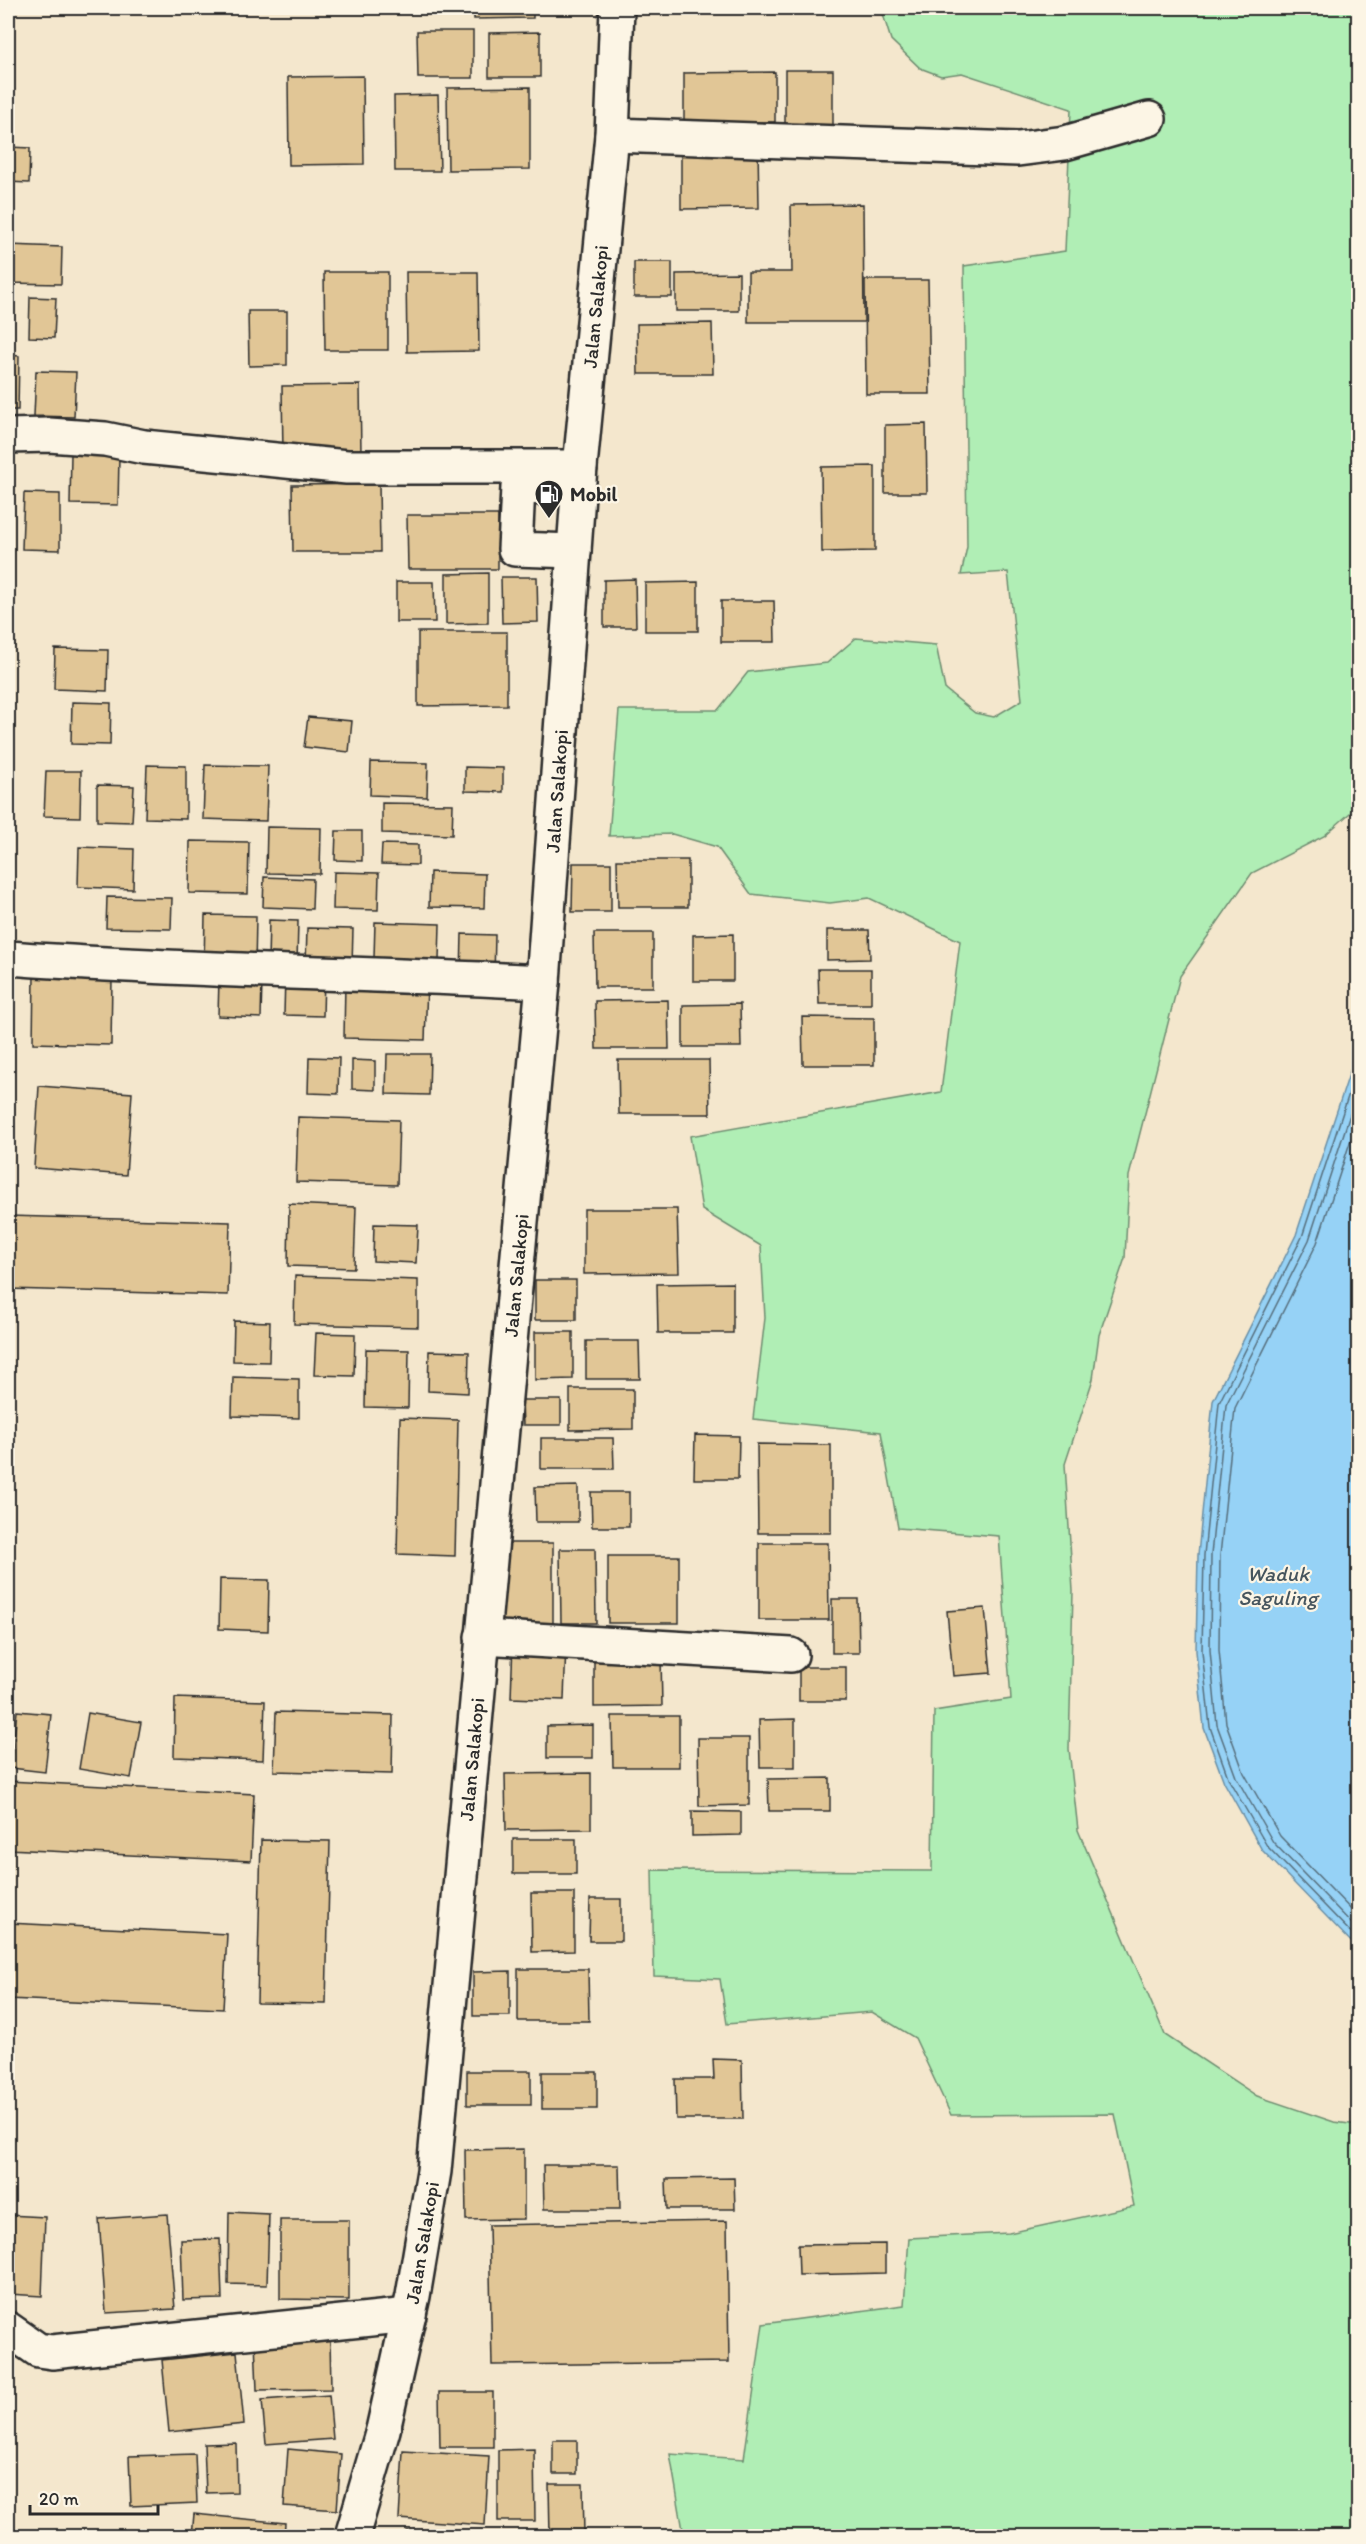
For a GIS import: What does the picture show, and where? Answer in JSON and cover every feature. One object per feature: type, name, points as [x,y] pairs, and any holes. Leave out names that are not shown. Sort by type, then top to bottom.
[{"type":"street","name":"Jalan Salakopi","points":[[352,2536],[383,2430],[409,2315],[434,2171],[543,982],[579,478],[612,135],[617,8]]},
{"type":"street","points":[[612,135],[1018,149],[1065,143],[1149,119]]},
{"type":"street","points":[[8,436],[50,435],[105,439],[144,447],[347,467],[579,478]]},
{"type":"street","points":[[574,551],[515,549],[518,488],[579,478]]},
{"type":"street","points":[[8,958],[187,970],[365,973],[543,982]]},
{"type":"street","points":[[482,1637],[790,1655]]},
{"type":"street","points":[[8,2329],[38,2350],[52,2352],[409,2315]]},
{"type":"green space","points":[[881,8],[1358,8],[1358,806],[1324,836],[1252,873],[1180,976],[1129,1176],[1125,1258],[1099,1335],[1093,1379],[1065,1464],[1073,1591],[1069,1749],[1078,1830],[1165,2035],[1257,2096],[1334,2122],[1358,2125],[1358,2536],[684,2536],[670,2454],[744,2459],[763,2324],[904,2305],[909,2238],[1009,2233],[1134,2206],[1115,2114],[951,2115],[915,2038],[872,2012],[727,2024],[720,1979],[654,1976],[652,1870],[932,1871],[934,1711],[1011,1699],[999,1536],[898,1528],[881,1432],[753,1419],[765,1318],[761,1246],[702,1210],[690,1136],[941,1092],[960,941],[869,898],[830,903],[751,894],[717,847],[672,834],[609,836],[619,710],[718,710],[748,672],[827,663],[856,638],[936,645],[945,689],[975,713],[994,717],[1022,700],[1008,572],[961,575],[967,547],[964,266],[1065,251],[1071,109],[962,73],[941,76],[920,68],[891,40]]},
{"type":"water","name":"Waduk Saguling","points":[[1358,1047],[1358,1949],[1262,1850],[1224,1782],[1204,1728],[1196,1651],[1198,1555],[1213,1401],[1296,1235]]},
{"type":"building","points":[[474,8],[533,8],[533,18],[474,19]]},
{"type":"building","points":[[760,8],[824,8],[824,10],[760,11]]},
{"type":"building","points":[[417,31],[473,31],[473,78],[418,78]]},
{"type":"building","points":[[540,32],[540,77],[489,77],[489,33]]},
{"type":"building","points":[[785,70],[833,70],[833,127],[785,127]]},
{"type":"building","points":[[775,72],[775,122],[684,122],[684,73]]},
{"type":"building","points":[[363,76],[364,164],[289,165],[288,77]]},
{"type":"building","points":[[530,87],[530,169],[448,170],[447,88]]},
{"type":"building","points":[[438,95],[440,171],[395,171],[394,96]]},
{"type":"building","points":[[681,146],[758,146],[759,208],[681,209]]},
{"type":"building","points":[[8,147],[30,148],[29,183],[8,182]]},
{"type":"building","points":[[863,204],[864,322],[748,322],[748,272],[792,272],[791,205]]},
{"type":"building","points":[[8,245],[62,247],[61,284],[8,283]]},
{"type":"building","points":[[634,262],[672,262],[672,297],[634,297]]},
{"type":"building","points":[[324,272],[388,272],[388,350],[325,350]]},
{"type":"building","points":[[406,272],[478,272],[479,351],[407,352]]},
{"type":"building","points":[[739,273],[739,311],[676,311],[676,274]]},
{"type":"building","points":[[865,280],[928,280],[930,394],[866,394]]},
{"type":"building","points":[[30,297],[56,298],[54,338],[29,337]]},
{"type":"building","points":[[248,311],[287,311],[287,365],[249,366]]},
{"type":"building","points":[[712,323],[713,374],[638,374],[637,324]]},
{"type":"building","points":[[8,355],[19,356],[18,410],[8,410]]},
{"type":"building","points":[[36,371],[76,372],[74,417],[34,416]]},
{"type":"building","points":[[360,385],[361,454],[283,454],[282,386]]},
{"type":"building","points":[[926,424],[927,493],[885,493],[885,425]]},
{"type":"building","points":[[71,454],[119,456],[118,505],[70,504]]},
{"type":"building","points":[[875,466],[875,551],[822,552],[821,467]]},
{"type":"building","points":[[379,484],[380,552],[293,552],[292,485]]},
{"type":"building","points":[[24,493],[60,494],[60,550],[22,549]]},
{"type":"building","points":[[407,515],[498,515],[498,569],[408,569]]},
{"type":"building","points":[[488,573],[488,623],[446,624],[446,574]]},
{"type":"building","points":[[501,577],[537,577],[538,622],[502,623]]},
{"type":"building","points":[[635,579],[636,627],[604,627],[604,580]]},
{"type":"building","points":[[396,582],[434,582],[435,622],[396,622]]},
{"type":"building","points":[[698,582],[698,631],[645,631],[645,583]]},
{"type":"building","points":[[721,601],[774,601],[775,642],[721,642]]},
{"type":"building","points":[[418,632],[507,632],[507,705],[418,706]]},
{"type":"building","points":[[55,649],[108,650],[107,691],[54,689]]},
{"type":"building","points":[[72,702],[111,703],[110,745],[71,744]]},
{"type":"building","points":[[308,717],[352,721],[349,752],[304,747]]},
{"type":"building","points":[[371,762],[428,763],[427,797],[370,795]]},
{"type":"building","points":[[147,765],[186,766],[186,819],[145,818]]},
{"type":"building","points":[[205,765],[268,766],[266,821],[203,819]]},
{"type":"building","points":[[465,767],[503,768],[503,792],[465,791]]},
{"type":"building","points":[[46,771],[81,771],[80,817],[44,816]]},
{"type":"building","points":[[97,785],[134,786],[132,822],[97,821]]},
{"type":"building","points":[[382,803],[453,804],[452,835],[382,833]]},
{"type":"building","points":[[267,827],[321,828],[320,874],[266,873]]},
{"type":"building","points":[[336,831],[362,831],[362,861],[335,860]]},
{"type":"building","points":[[190,841],[249,842],[248,894],[189,893]]},
{"type":"building","points":[[382,844],[418,845],[418,865],[381,864]]},
{"type":"building","points":[[79,847],[134,849],[133,889],[78,887]]},
{"type":"building","points":[[617,860],[688,860],[688,907],[618,907]]},
{"type":"building","points":[[573,863],[611,863],[611,912],[572,912]]},
{"type":"building","points":[[334,872],[379,873],[378,910],[333,909]]},
{"type":"building","points":[[430,872],[485,874],[484,908],[429,907]]},
{"type":"building","points":[[264,877],[313,879],[312,909],[263,907]]},
{"type":"building","points":[[107,897],[172,898],[171,929],[106,928]]},
{"type":"building","points":[[205,915],[256,916],[255,968],[204,967]]},
{"type":"building","points":[[269,920],[298,921],[297,962],[268,961]]},
{"type":"building","points":[[375,922],[440,924],[439,960],[374,958]]},
{"type":"building","points":[[307,928],[353,929],[352,965],[306,964]]},
{"type":"building","points":[[827,930],[869,930],[870,959],[827,960]]},
{"type":"building","points":[[594,933],[653,933],[653,987],[595,987]]},
{"type":"building","points":[[462,934],[495,935],[494,977],[461,976]]},
{"type":"building","points":[[733,934],[733,981],[693,981],[693,935]]},
{"type":"building","points":[[818,969],[871,969],[871,1004],[819,1004]]},
{"type":"building","points":[[285,975],[324,976],[323,1016],[284,1015]]},
{"type":"building","points":[[34,976],[112,978],[111,1045],[33,1043]]},
{"type":"building","points":[[219,979],[262,981],[261,1018],[218,1016]]},
{"type":"building","points":[[345,983],[427,985],[425,1040],[344,1038]]},
{"type":"building","points":[[668,1000],[669,1049],[596,1049],[595,1001]]},
{"type":"building","points":[[740,1004],[741,1047],[683,1047],[683,1005]]},
{"type":"building","points":[[802,1017],[874,1018],[874,1065],[803,1065]]},
{"type":"building","points":[[387,1054],[430,1054],[429,1095],[386,1094]]},
{"type":"building","points":[[309,1057],[339,1058],[338,1094],[308,1093]]},
{"type":"building","points":[[352,1060],[375,1061],[375,1090],[352,1089]]},
{"type":"building","points":[[618,1060],[709,1060],[710,1114],[619,1114]]},
{"type":"building","points":[[39,1086],[132,1093],[126,1175],[34,1168]]},
{"type":"building","points":[[298,1117],[399,1120],[397,1185],[296,1182]]},
{"type":"building","points":[[289,1204],[356,1207],[354,1268],[288,1266]]},
{"type":"building","points":[[584,1209],[677,1209],[679,1273],[584,1274]]},
{"type":"building","points":[[8,1216],[230,1222],[228,1295],[8,1289]]},
{"type":"building","points":[[374,1224],[418,1225],[416,1263],[373,1261]]},
{"type":"building","points":[[295,1276],[418,1280],[418,1327],[294,1324]]},
{"type":"building","points":[[535,1280],[576,1280],[576,1320],[535,1320]]},
{"type":"building","points":[[733,1283],[733,1333],[658,1333],[657,1284]]},
{"type":"building","points":[[234,1321],[270,1322],[269,1362],[233,1361]]},
{"type":"building","points":[[535,1332],[573,1332],[573,1379],[535,1380]]},
{"type":"building","points":[[316,1333],[355,1334],[354,1376],[314,1375]]},
{"type":"building","points":[[586,1341],[639,1341],[640,1379],[586,1379]]},
{"type":"building","points":[[366,1349],[409,1350],[408,1408],[365,1407]]},
{"type":"building","points":[[429,1351],[469,1352],[468,1393],[428,1391]]},
{"type":"building","points":[[233,1377],[299,1379],[299,1418],[232,1416]]},
{"type":"building","points":[[570,1389],[633,1389],[633,1429],[570,1430]]},
{"type":"building","points":[[522,1400],[561,1400],[561,1425],[523,1425]]},
{"type":"building","points":[[400,1418],[458,1420],[455,1556],[397,1554]]},
{"type":"building","points":[[695,1435],[739,1436],[738,1479],[694,1479]]},
{"type":"building","points":[[541,1438],[613,1438],[614,1469],[541,1469]]},
{"type":"building","points":[[757,1444],[831,1445],[831,1533],[758,1533]]},
{"type":"building","points":[[578,1486],[578,1522],[536,1522],[535,1487]]},
{"type":"building","points":[[591,1492],[629,1492],[629,1527],[592,1527]]},
{"type":"building","points":[[497,1543],[553,1543],[553,1624],[498,1625]]},
{"type":"building","points":[[759,1543],[828,1543],[829,1620],[759,1620]]},
{"type":"building","points":[[560,1549],[595,1549],[596,1623],[561,1623]]},
{"type":"building","points":[[608,1556],[679,1556],[679,1623],[608,1623]]},
{"type":"building","points":[[220,1579],[269,1580],[268,1631],[219,1629]]},
{"type":"building","points":[[832,1599],[858,1599],[859,1653],[832,1653]]},
{"type":"building","points":[[985,1608],[991,1673],[953,1676],[947,1611]]},
{"type":"building","points":[[513,1642],[566,1644],[564,1700],[511,1698]]},
{"type":"building","points":[[661,1658],[662,1706],[594,1707],[594,1659]]},
{"type":"building","points":[[799,1667],[846,1667],[846,1701],[799,1701]]},
{"type":"building","points":[[175,1698],[265,1701],[263,1760],[174,1757]]},
{"type":"building","points":[[17,1711],[51,1714],[45,1772],[11,1768]]},
{"type":"building","points":[[276,1712],[393,1715],[392,1774],[274,1771]]},
{"type":"building","points":[[88,1713],[141,1722],[131,1778],[79,1769]]},
{"type":"building","points":[[612,1716],[679,1716],[679,1767],[613,1767]]},
{"type":"building","points":[[795,1719],[795,1767],[760,1767],[759,1720]]},
{"type":"building","points":[[593,1725],[593,1758],[547,1758],[547,1726]]},
{"type":"building","points":[[698,1738],[749,1738],[749,1805],[699,1806]]},
{"type":"building","points":[[591,1773],[591,1829],[506,1830],[505,1774]]},
{"type":"building","points":[[830,1778],[830,1811],[769,1811],[768,1779]]},
{"type":"building","points":[[8,1781],[254,1794],[251,1861],[8,1849]]},
{"type":"building","points":[[692,1811],[741,1812],[741,1835],[692,1836]]},
{"type":"building","points":[[513,1839],[576,1839],[576,1874],[513,1874]]},
{"type":"building","points":[[261,1840],[330,1841],[326,2004],[257,2003]]},
{"type":"building","points":[[531,1893],[574,1893],[574,1951],[532,1952]]},
{"type":"building","points":[[590,1899],[621,1899],[621,1941],[589,1941]]},
{"type":"building","points":[[8,1923],[227,1934],[223,2009],[8,1999]]},
{"type":"building","points":[[518,1969],[588,1969],[589,2021],[518,2021]]},
{"type":"building","points":[[510,1971],[510,2016],[473,2016],[473,1972]]},
{"type":"building","points":[[713,2059],[742,2060],[743,2119],[676,2119],[675,2079],[714,2079]]},
{"type":"building","points":[[467,2071],[531,2071],[531,2105],[467,2105]]},
{"type":"building","points":[[542,2072],[597,2072],[597,2109],[542,2109]]},
{"type":"building","points":[[524,2149],[524,2219],[466,2220],[465,2150]]},
{"type":"building","points":[[543,2165],[619,2165],[620,2209],[544,2209]]},
{"type":"building","points":[[734,2178],[735,2209],[667,2209],[666,2179]]},
{"type":"building","points":[[229,2212],[269,2214],[267,2285],[228,2284]]},
{"type":"building","points":[[167,2214],[175,2309],[106,2313],[99,2219]]},
{"type":"building","points":[[8,2215],[45,2217],[42,2296],[8,2294]]},
{"type":"building","points":[[280,2220],[349,2220],[349,2300],[280,2299]]},
{"type":"building","points":[[727,2221],[729,2362],[492,2365],[489,2225]]},
{"type":"building","points":[[220,2239],[222,2299],[183,2300],[181,2240]]},
{"type":"building","points":[[885,2244],[885,2273],[799,2275],[798,2245]]},
{"type":"building","points":[[330,2339],[331,2389],[257,2390],[255,2340]]},
{"type":"building","points":[[237,2352],[244,2424],[169,2432],[162,2360]]},
{"type":"building","points":[[439,2392],[493,2392],[493,2447],[440,2447]]},
{"type":"building","points":[[329,2395],[333,2439],[266,2444],[262,2400]]},
{"type":"building","points":[[553,2440],[577,2440],[577,2474],[553,2474]]},
{"type":"building","points":[[236,2443],[237,2492],[206,2493],[204,2444]]},
{"type":"building","points":[[288,2449],[341,2454],[337,2510],[284,2506]]},
{"type":"building","points":[[534,2449],[535,2521],[498,2521],[498,2450]]},
{"type":"building","points":[[403,2451],[489,2456],[485,2525],[399,2519]]},
{"type":"building","points":[[195,2454],[197,2503],[131,2506],[129,2456]]},
{"type":"building","points":[[549,2484],[583,2484],[584,2536],[550,2536]]},
{"type":"building","points":[[194,2514],[285,2523],[284,2536],[192,2536]]},
{"type":"building","points":[[407,2531],[466,2534],[466,2536],[406,2536]]},
{"type":"place","name":"Mobil","points":[[549,520]]}]
